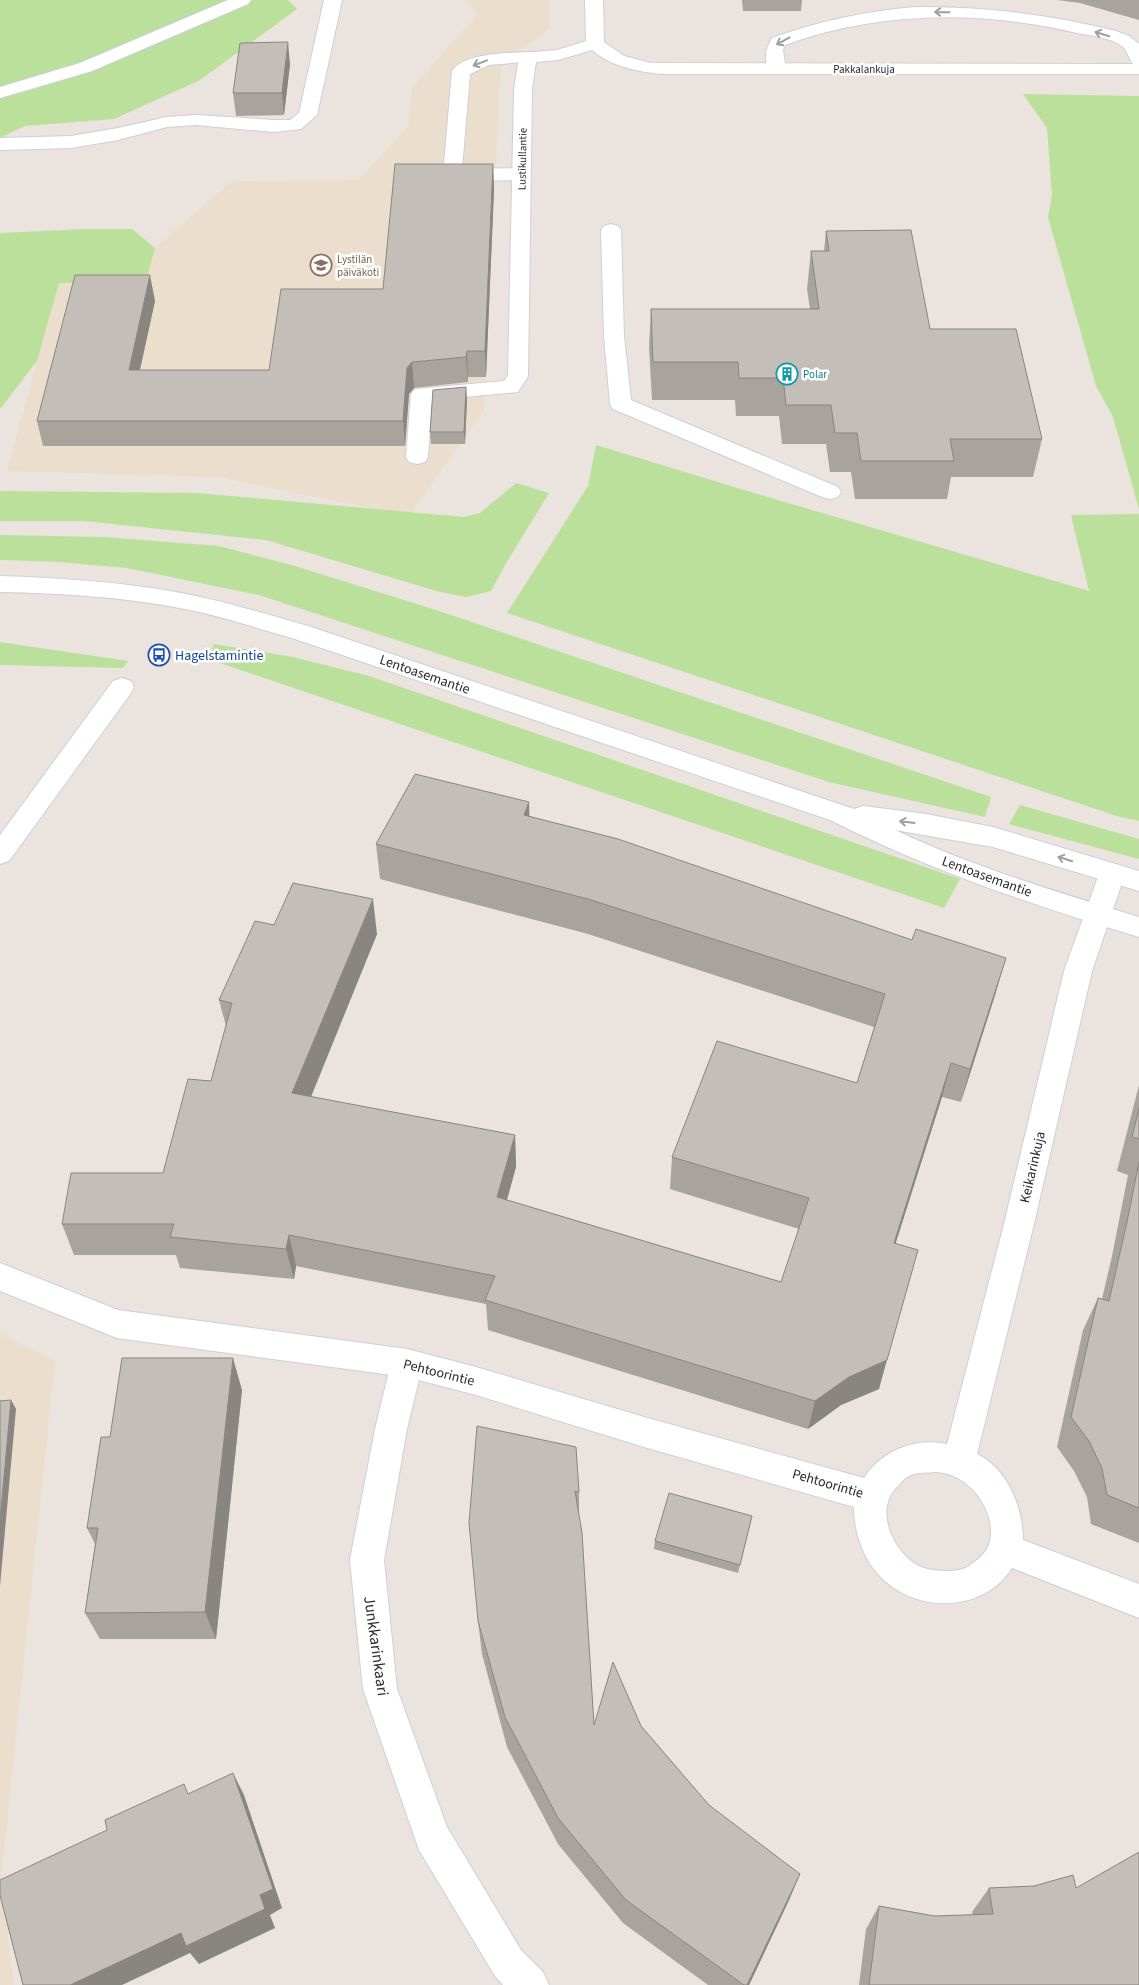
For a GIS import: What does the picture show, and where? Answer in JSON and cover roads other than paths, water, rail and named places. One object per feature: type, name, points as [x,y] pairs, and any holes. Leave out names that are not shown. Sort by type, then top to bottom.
[{"type":"street","points":[[0,93],[86,67],[242,0]]},
{"type":"street","points":[[0,144],[71,142],[118,134],[167,122],[196,120],[274,126],[295,125],[308,115],[333,0]]},
{"type":"street","points":[[521,174],[452,175],[461,71],[486,60],[558,55],[595,44],[594,0]]},
{"type":"street","points":[[777,69],[774,50],[778,42],[803,33],[859,18],[915,12],[1002,15],[1071,25],[1126,42],[1135,49],[1139,60]]},
{"type":"street","name":"Pakkalankuja","points":[[595,44],[609,57],[630,66],[661,69],[1139,69]]},
{"type":"street","name":"Lustikullantie","points":[[417,457],[422,394],[511,387],[518,376],[523,89],[528,57]]},
{"type":"street","points":[[611,230],[614,336],[621,404],[830,492]]},
{"type":"street","name":"Lentoasemantie","points":[[0,584],[60,585],[142,595],[212,607],[300,632],[839,813],[918,851],[1097,915],[1139,927]]},
{"type":"street","points":[[0,854],[9,827],[122,687]]},
{"type":"street","name":"Lentoasemantie","points":[[839,813],[926,824],[993,836],[1139,881]]},
{"type":"street","name":"Keikarinkuja","points":[[958,1462],[1019,1224],[1078,971],[1112,874]]},
{"type":"street","name":"Pehtoorintie","points":[[0,1277],[117,1324],[407,1363],[476,1381],[644,1432],[872,1496]]},
{"type":"street","name":"Junkkarinkaari","points":[[407,1363],[391,1429],[367,1560],[380,1689],[432,1837],[508,1963],[530,1985]]},
{"type":"street","points":[[936,1457],[958,1462],[993,1488],[1004,1507],[1008,1528],[1004,1549],[996,1565],[982,1578],[965,1586],[945,1588],[924,1585],[903,1575],[886,1558],[874,1538],[869,1517],[872,1496],[882,1478],[897,1465],[916,1458],[936,1457]]},
{"type":"street","points":[[1004,1549],[1139,1602]]},
{"type":"place","name":"Lystilän päiväkoti","points":[[321,265]]},
{"type":"place","name":"Polar","points":[[787,374]]},
{"type":"place","name":"Hagelstamintie","points":[[159,655]]}]
